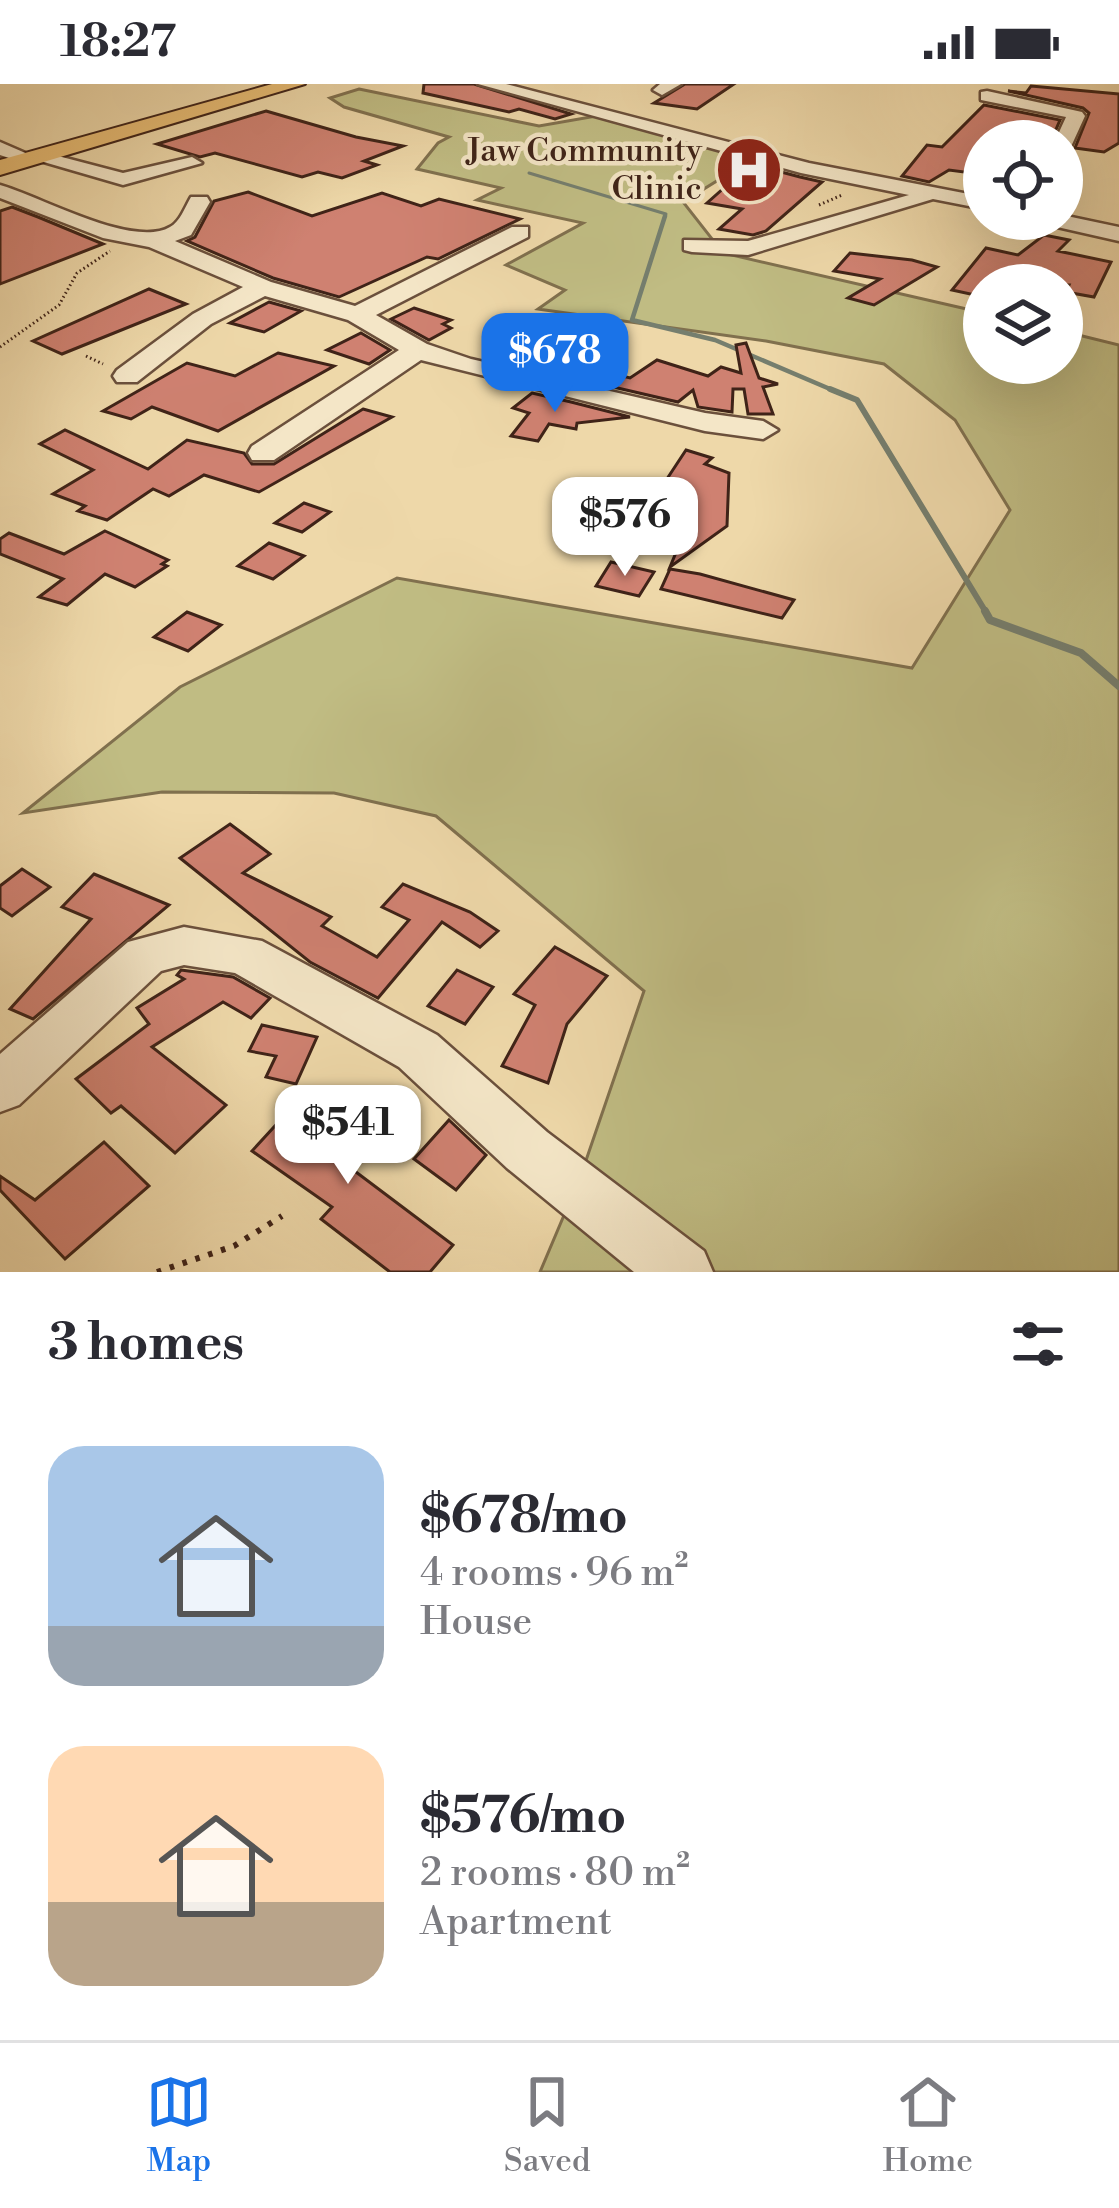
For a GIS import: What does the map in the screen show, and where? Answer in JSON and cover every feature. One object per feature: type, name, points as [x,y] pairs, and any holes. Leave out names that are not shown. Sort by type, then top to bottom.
[{"type":"main road","points":[[12,158],[274,84]]},
{"type":"main road","points":[[12,158],[295,84]]},
{"type":"street","points":[[486,84],[595,109],[808,170],[963,199]]},
{"type":"street","points":[[987,95],[1072,113],[1074,120]]},
{"type":"street","points":[[12,158],[123,178],[192,163]]},
{"type":"street","points":[[0,191],[111,233],[155,241],[262,286],[357,316],[418,350],[705,422],[763,430]]},
{"type":"street","points":[[692,245],[748,251],[829,221],[939,194]]},
{"type":"street","points":[[155,241],[183,230],[199,202]]},
{"type":"street","points":[[1083,226],[1119,234]]},
{"type":"street","points":[[357,316],[520,232]]},
{"type":"street","points":[[128,376],[184,352],[202,319],[262,286]]},
{"type":"street","points":[[263,453],[418,350]]},
{"type":"street","points":[[0,1088],[145,956],[184,946],[244,955],[418,1051],[526,1150],[682,1272]]},
{"type":"path","points":[[814,207],[872,181]]},
{"type":"path","points":[[0,346],[59,304],[76,273],[110,253],[111,233]]},
{"type":"path","points":[[157,1272],[234,1246],[281,1216]]},
{"type":"shaded area","points":[[359,89],[539,126],[602,115],[757,156],[683,202],[723,253],[963,308],[963,384],[1083,384],[1083,336],[1119,345],[1119,1272],[540,1272],[581,1175],[644,991],[436,816],[334,793],[162,792],[23,813],[180,687],[397,578],[912,668],[1010,510],[955,420],[884,364],[766,341],[538,309],[565,290],[506,265],[583,223],[477,200],[501,188],[417,169],[449,137],[344,107],[330,98]]},
{"type":"building","points":[[424,84],[474,84],[571,114],[555,119],[519,109],[509,112],[423,93]]},
{"type":"building","points":[[685,84],[734,84],[697,109],[654,103]]},
{"type":"building","points":[[1031,86],[1119,94],[1119,143],[1104,152],[1083,149],[1089,113],[1008,91],[1026,93]]},
{"type":"building","points":[[984,105],[1060,120],[969,120]]},
{"type":"building","points":[[266,111],[403,146],[364,161],[377,165],[342,178],[318,172],[302,177],[215,153],[200,157],[157,144]]},
{"type":"building","points":[[963,126],[963,172],[949,170],[929,182],[902,176],[927,145],[942,147]]},
{"type":"building","points":[[751,164],[822,182],[766,231],[753,235],[719,229],[742,209],[707,203]]},
{"type":"building","points":[[248,192],[312,216],[382,193],[421,206],[439,199],[520,219],[438,259],[427,257],[339,297],[273,278],[187,241],[195,237],[214,201]]},
{"type":"building","points":[[12,207],[103,244],[0,284],[0,211]]},
{"type":"building","points":[[1038,240],[1069,240],[1058,251],[1111,262],[1094,297],[1083,295],[1083,264],[973,264],[986,248],[1018,255]]},
{"type":"building","points":[[850,253],[937,267],[874,305],[848,298],[880,279],[834,271]]},
{"type":"building","points":[[149,289],[186,304],[62,354],[33,341]]},
{"type":"building","points":[[269,302],[301,311],[264,332],[230,323]]},
{"type":"building","points":[[414,308],[451,320],[443,324],[451,328],[429,340],[391,319]]},
{"type":"building","points":[[361,333],[390,350],[369,364],[327,350]]},
{"type":"building","points":[[746,343],[759,378],[778,384],[763,387],[773,414],[748,414],[744,389],[733,389],[732,412],[698,407],[693,390],[678,402],[596,383],[610,373],[630,378],[657,360],[708,376],[721,367],[741,373],[736,345]]},
{"type":"building","points":[[278,353],[334,366],[218,431],[152,407],[131,419],[103,411],[187,363],[235,376]]},
{"type":"building","points":[[532,393],[630,417],[577,423],[576,429],[549,424],[538,441],[511,436],[529,413],[513,408]]},
{"type":"building","points":[[363,409],[392,417],[259,492],[204,475],[169,496],[153,489],[107,520],[78,511],[85,506],[53,494],[93,470],[40,444],[65,430],[148,469],[187,440],[244,453],[252,464],[274,464]]},
{"type":"building","points":[[686,450],[712,458],[705,464],[729,473],[727,526],[670,567],[682,538],[665,531],[695,510],[657,494]]},
{"type":"building","points":[[304,503],[330,512],[302,532],[275,523]]},
{"type":"building","points":[[105,531],[168,560],[162,564],[167,566],[135,587],[105,574],[67,605],[39,597],[63,579],[0,554],[0,539],[9,533],[64,554]]},
{"type":"building","points":[[269,543],[304,556],[273,579],[238,566]]},
{"type":"building","points":[[611,562],[654,572],[639,596],[596,586]]},
{"type":"building","points":[[670,569],[794,600],[782,618],[661,589]]},
{"type":"building","points":[[187,612],[221,625],[188,651],[154,637]]},
{"type":"building","points":[[230,824],[270,854],[243,873],[331,917],[322,926],[377,957],[409,920],[382,907],[403,884],[470,912],[498,931],[480,947],[442,922],[378,998],[310,962],[180,858]]},
{"type":"building","points":[[22,869],[50,887],[12,916],[0,908],[0,886]]},
{"type":"building","points":[[94,874],[169,905],[33,1019],[10,1009],[91,919],[62,907]]},
{"type":"building","points":[[555,947],[607,976],[567,1024],[548,1083],[502,1066],[535,1005],[514,994]]},
{"type":"building","points":[[181,970],[233,977],[270,998],[251,1018],[223,1002],[152,1047],[226,1105],[175,1153],[121,1106],[111,1113],[76,1079],[149,1024],[137,1008],[184,979],[177,975]]},
{"type":"building","points":[[457,970],[493,987],[465,1024],[428,1006]]},
{"type":"building","points":[[262,1025],[317,1037],[296,1084],[266,1077],[276,1056],[249,1051]]},
{"type":"building","points":[[308,1090],[368,1129],[340,1160],[453,1245],[430,1272],[390,1272],[321,1219],[332,1207],[252,1151]]},
{"type":"building","points":[[449,1120],[486,1155],[456,1190],[414,1159]]},
{"type":"building","points":[[104,1142],[149,1186],[65,1259],[0,1190],[0,1176],[35,1200]]},
{"type":"waterway","points":[[529,173],[666,214],[664,218]]},
{"type":"waterway","points":[[664,218],[632,320],[715,340],[837,392]]},
{"type":"waterway","points":[[830,389],[857,400],[987,614]]},
{"type":"waterway","points":[[985,611],[990,620],[1081,653],[1119,686]]},
{"type":"place","name":"Jaw Community Clinic","points":[[749,170]]}]
